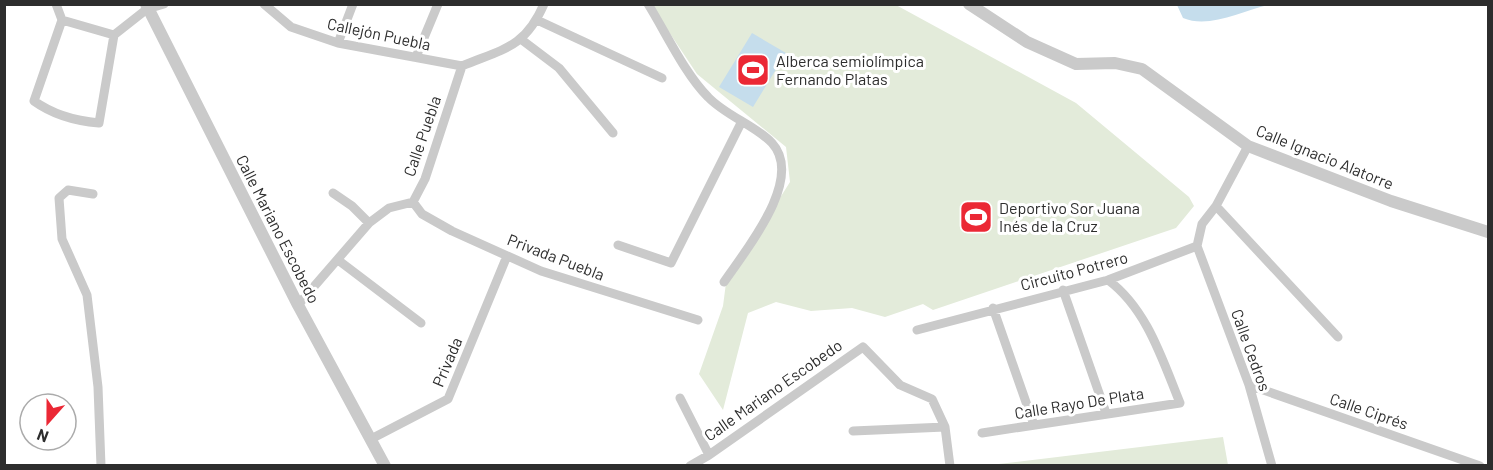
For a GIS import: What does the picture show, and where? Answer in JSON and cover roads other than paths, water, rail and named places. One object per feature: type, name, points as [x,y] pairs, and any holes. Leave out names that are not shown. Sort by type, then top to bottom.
[{"type":"street","points":[[56,4],[62,20],[33,102],[46,110],[85,122],[99,123],[114,35],[147,7],[164,4]]},
{"type":"street","name":"Callejón Puebla","points":[[264,4],[291,27],[338,43],[462,66]]},
{"type":"street","points":[[338,43],[353,4]]},
{"type":"street","points":[[416,57],[438,4]]},
{"type":"street","points":[[462,66],[522,40],[537,20],[544,4]]},
{"type":"street","points":[[648,4],[707,97],[771,142],[780,155],[781,179],[775,202],[724,282]]},
{"type":"street","name":"Calle Ignacio Alatorre","points":[[970,5],[1026,42],[1077,64],[1115,63],[1142,69],[1248,146],[1391,201],[1488,232]]},
{"type":"street","name":"Calle Mariano Escobedo","points":[[147,7],[298,305],[385,465]]},
{"type":"street","points":[[62,20],[114,35]]},
{"type":"street","points":[[537,20],[662,78]]},
{"type":"street","points":[[522,40],[559,68],[614,133]]},
{"type":"street","name":"Calle Puebla","points":[[298,305],[369,223],[389,208],[413,202],[425,179],[462,66]]},
{"type":"street","points":[[618,245],[671,263],[741,123]]},
{"type":"street","points":[[1197,246],[1202,224],[1216,206],[1248,146]]},
{"type":"street","points":[[93,194],[68,190],[59,198],[59,212],[62,239],[87,295],[98,387],[101,465]]},
{"type":"street","points":[[333,193],[352,206],[369,223]]},
{"type":"street","name":"Privada Puebla","points":[[413,202],[422,214],[507,256],[584,286],[650,303],[698,320]]},
{"type":"street","points":[[1216,206],[1338,337]]},
{"type":"street","name":"Circuito Potrero","points":[[917,330],[993,308],[1108,280],[1197,246]]},
{"type":"street","name":"Calle Cedros","points":[[1197,246],[1249,385],[1272,465]]},
{"type":"street","name":"Privada","points":[[370,439],[448,399],[507,256]]},
{"type":"street","points":[[338,260],[421,323]]},
{"type":"street","name":"Calle Rayo De Plata","points":[[982,433],[1180,402],[1150,331],[1125,293],[1108,280]]},
{"type":"street","points":[[1062,290],[1106,413]]},
{"type":"street","points":[[993,308],[1034,425]]},
{"type":"street","name":"Calle Mariano Escobedo","points":[[690,465],[709,455],[863,347],[900,385],[932,399],[945,427],[950,465]]},
{"type":"street","name":"Calle Ciprés","points":[[1249,385],[1480,465]]},
{"type":"street","points":[[680,398],[709,455]]},
{"type":"street","points":[[853,431],[945,427]]},
{"type":"water","points":[[1177,5],[1268,5],[1226,18],[1193,21],[1183,18]]},
{"type":"water","name":"Alberca semiolímpica Fernando Platas","points":[[752,33],[786,53],[753,107],[719,87]]},
{"type":"place","name":"Alberca semiolímpica Fernando Platas","points":[[753,70]]},
{"type":"place","name":"Deportivo Sor Juana Inés de la Cruz","points":[[976,217]]}]
